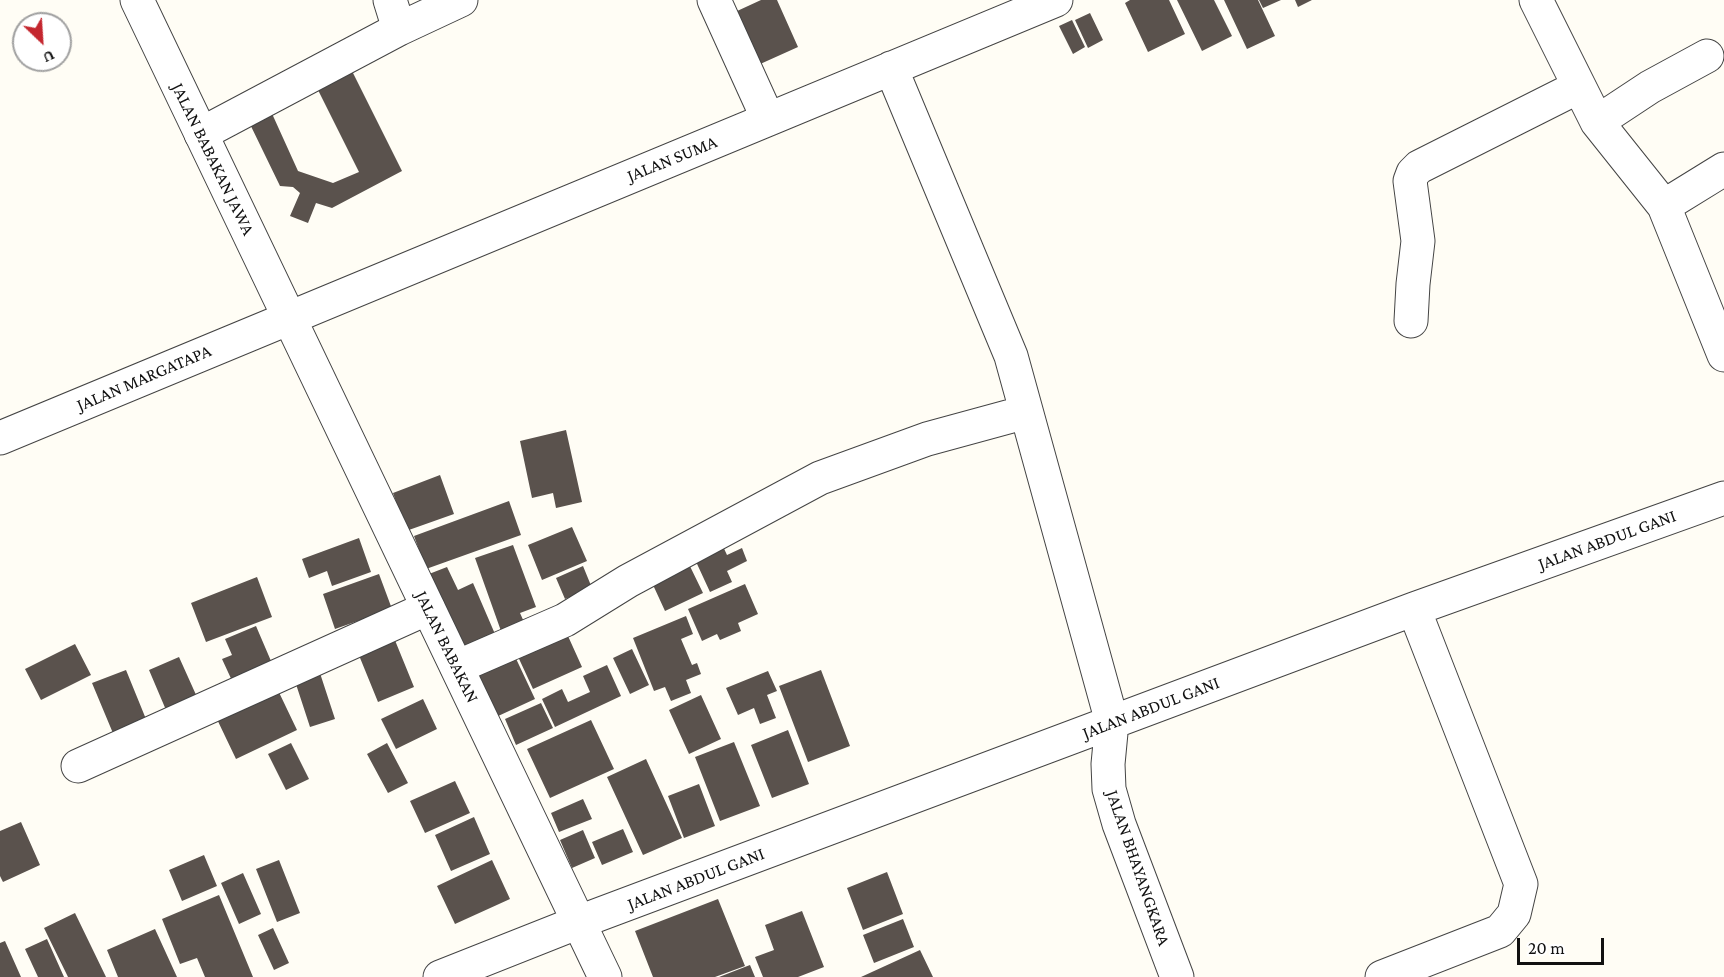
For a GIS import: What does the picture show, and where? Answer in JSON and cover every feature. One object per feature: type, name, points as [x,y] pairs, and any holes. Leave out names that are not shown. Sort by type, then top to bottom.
[{"type":"street","name":"JALAN BABAKAN JAWA","points":[[137,0],[289,317]]},
{"type":"street","points":[[201,134],[395,14],[461,0]]},
{"type":"street","points":[[714,0],[768,119]]},
{"type":"street","name":"JALAN SUMA","points":[[289,317],[1056,0]]},
{"type":"street","points":[[1536,0],[1597,122],[1664,206],[1724,355]]},
{"type":"street","points":[[1597,122],[1650,87],[1707,56]]},
{"type":"street","points":[[891,68],[1011,356],[1112,722]]},
{"type":"street","points":[[1411,321],[1418,241],[1410,181],[1413,173],[1419,167],[1578,87]]},
{"type":"street","points":[[1664,206],[1724,169]]},
{"type":"street","name":"JALAN MARGATAPA","points":[[0,438],[289,317]]},
{"type":"street","name":"JALAN BABAKAN","points":[[289,317],[605,977]]},
{"type":"street","points":[[457,667],[565,620],[628,581],[820,478],[927,439],[1026,412]]},
{"type":"street","name":"JALAN ABDUL GANI","points":[[440,977],[579,922],[1414,609],[1724,498]]},
{"type":"street","points":[[78,766],[428,608]]},
{"type":"street","points":[[1382,977],[1500,931],[1514,914],[1521,884],[1414,609]]},
{"type":"street","name":"JALAN BHAYANGKARA","points":[[1112,722],[1108,764],[1109,789],[1119,824],[1177,977]]},
{"type":"building","points":[[761,0],[777,0],[798,47],[758,65],[735,12]]},
{"type":"building","points":[[1130,0],[1169,0],[1185,34],[1148,52],[1125,3]]},
{"type":"building","points":[[1177,0],[1214,0],[1232,36],[1202,51]]},
{"type":"building","points":[[1224,0],[1258,0],[1275,36],[1247,49]]},
{"type":"building","points":[[1259,0],[1281,0],[1263,8]]},
{"type":"building","points":[[1295,0],[1312,0],[1298,7]]},
{"type":"building","points":[[1090,13],[1103,40],[1088,48],[1075,20]]},
{"type":"building","points":[[1072,20],[1085,47],[1073,54],[1059,26]]},
{"type":"building","points":[[350,67],[402,171],[332,208],[316,203],[308,223],[290,216],[300,193],[293,187],[280,186],[247,118],[269,107],[298,171],[333,183],[359,172],[316,86]]},
{"type":"building","points":[[566,430],[582,502],[556,508],[553,493],[532,498],[520,441]]},
{"type":"building","points":[[440,475],[454,514],[406,531],[393,493]]},
{"type":"building","points":[[509,501],[521,535],[426,569],[414,536]]},
{"type":"building","points":[[572,527],[587,561],[542,580],[528,545]]},
{"type":"building","points":[[359,538],[371,572],[332,586],[327,571],[309,578],[302,559]]},
{"type":"building","points":[[720,540],[727,555],[742,548],[747,561],[727,571],[732,582],[710,592],[692,553]]},
{"type":"building","points":[[513,545],[536,607],[520,613],[524,622],[501,631],[475,558]]},
{"type":"building","points":[[685,556],[703,593],[665,611],[648,574]]},
{"type":"building","points":[[583,566],[592,588],[565,599],[556,578]]},
{"type":"building","points":[[447,567],[458,590],[473,583],[495,634],[462,648],[429,574]]},
{"type":"building","points":[[379,574],[392,609],[335,629],[323,594]]},
{"type":"building","points":[[257,577],[272,617],[206,642],[191,603]]},
{"type":"building","points":[[745,584],[758,614],[738,623],[741,631],[720,640],[717,634],[702,641],[688,609]]},
{"type":"building","points":[[686,616],[693,634],[681,639],[692,665],[697,663],[701,674],[686,680],[691,693],[671,701],[665,687],[654,691],[633,638]]},
{"type":"building","points":[[563,625],[582,667],[533,689],[514,648]]},
{"type":"building","points":[[256,626],[274,668],[234,685],[222,659],[232,655],[225,639]]},
{"type":"building","points":[[392,633],[414,687],[378,702],[356,648]]},
{"type":"building","points":[[75,644],[91,675],[41,700],[25,669]]},
{"type":"building","points":[[511,648],[535,699],[496,717],[472,666]]},
{"type":"building","points":[[632,649],[649,685],[630,694],[613,658]]},
{"type":"building","points":[[179,657],[197,697],[166,710],[149,670]]},
{"type":"building","points":[[317,664],[335,719],[310,727],[292,672]]},
{"type":"building","points":[[607,665],[621,696],[555,727],[542,699],[562,689],[568,702],[590,692],[583,676]]},
{"type":"building","points":[[126,670],[148,724],[115,738],[92,683]]},
{"type":"building","points":[[821,670],[850,746],[808,762],[779,686]]},
{"type":"building","points":[[768,671],[777,691],[767,695],[776,718],[760,724],[754,708],[738,715],[726,688]]},
{"type":"building","points":[[275,684],[297,730],[236,759],[214,713]]},
{"type":"building","points":[[701,695],[721,739],[689,754],[669,710]]},
{"type":"building","points":[[423,699],[437,729],[396,749],[381,719]]},
{"type":"building","points":[[541,703],[553,728],[516,745],[505,719]]},
{"type":"building","points":[[591,720],[614,769],[550,798],[527,749]]},
{"type":"building","points":[[788,730],[809,784],[772,798],[751,745]]},
{"type":"building","points":[[734,742],[760,806],[720,821],[695,757]]},
{"type":"building","points":[[291,743],[309,779],[286,790],[268,754]]},
{"type":"building","points":[[387,743],[408,783],[388,793],[367,754]]},
{"type":"building","points":[[646,759],[682,838],[643,855],[607,777]]},
{"type":"building","points":[[455,781],[470,813],[425,833],[410,801]]},
{"type":"building","points":[[699,784],[715,826],[684,838],[668,796]]},
{"type":"building","points":[[583,799],[592,819],[559,832],[551,813]]},
{"type":"building","points":[[474,817],[490,854],[451,871],[435,835]]},
{"type":"building","points":[[21,822],[40,865],[3,882],[0,876],[0,831]]},
{"type":"building","points":[[623,829],[633,852],[602,865],[592,842]]},
{"type":"building","points":[[583,830],[595,858],[572,868],[560,840]]},
{"type":"building","points":[[204,855],[217,886],[182,901],[169,870]]},
{"type":"building","points":[[279,860],[300,913],[277,922],[256,869]]},
{"type":"building","points":[[492,860],[510,899],[455,924],[437,886]]},
{"type":"building","points":[[887,872],[903,914],[863,930],[847,888]]},
{"type":"building","points":[[243,873],[261,914],[239,924],[221,883]]},
{"type":"building","points":[[219,895],[253,977],[205,977],[197,958],[180,964],[162,919]]},
{"type":"building","points":[[718,899],[745,966],[715,977],[653,977],[635,931]]},
{"type":"building","points":[[802,911],[824,967],[798,977],[763,977],[755,957],[774,950],[765,925]]},
{"type":"building","points":[[75,913],[106,977],[68,977],[44,928]]},
{"type":"building","points":[[903,919],[914,947],[874,963],[863,935]]},
{"type":"building","points":[[273,928],[289,963],[274,970],[258,935]]},
{"type":"building","points":[[155,929],[177,977],[118,977],[107,950]]},
{"type":"building","points":[[47,939],[64,977],[38,977],[25,949]]},
{"type":"building","points":[[5,941],[21,977],[0,977],[0,943]]},
{"type":"building","points":[[920,950],[933,977],[861,977]]},
{"type":"building","points":[[750,965],[755,977],[719,977]]}]
